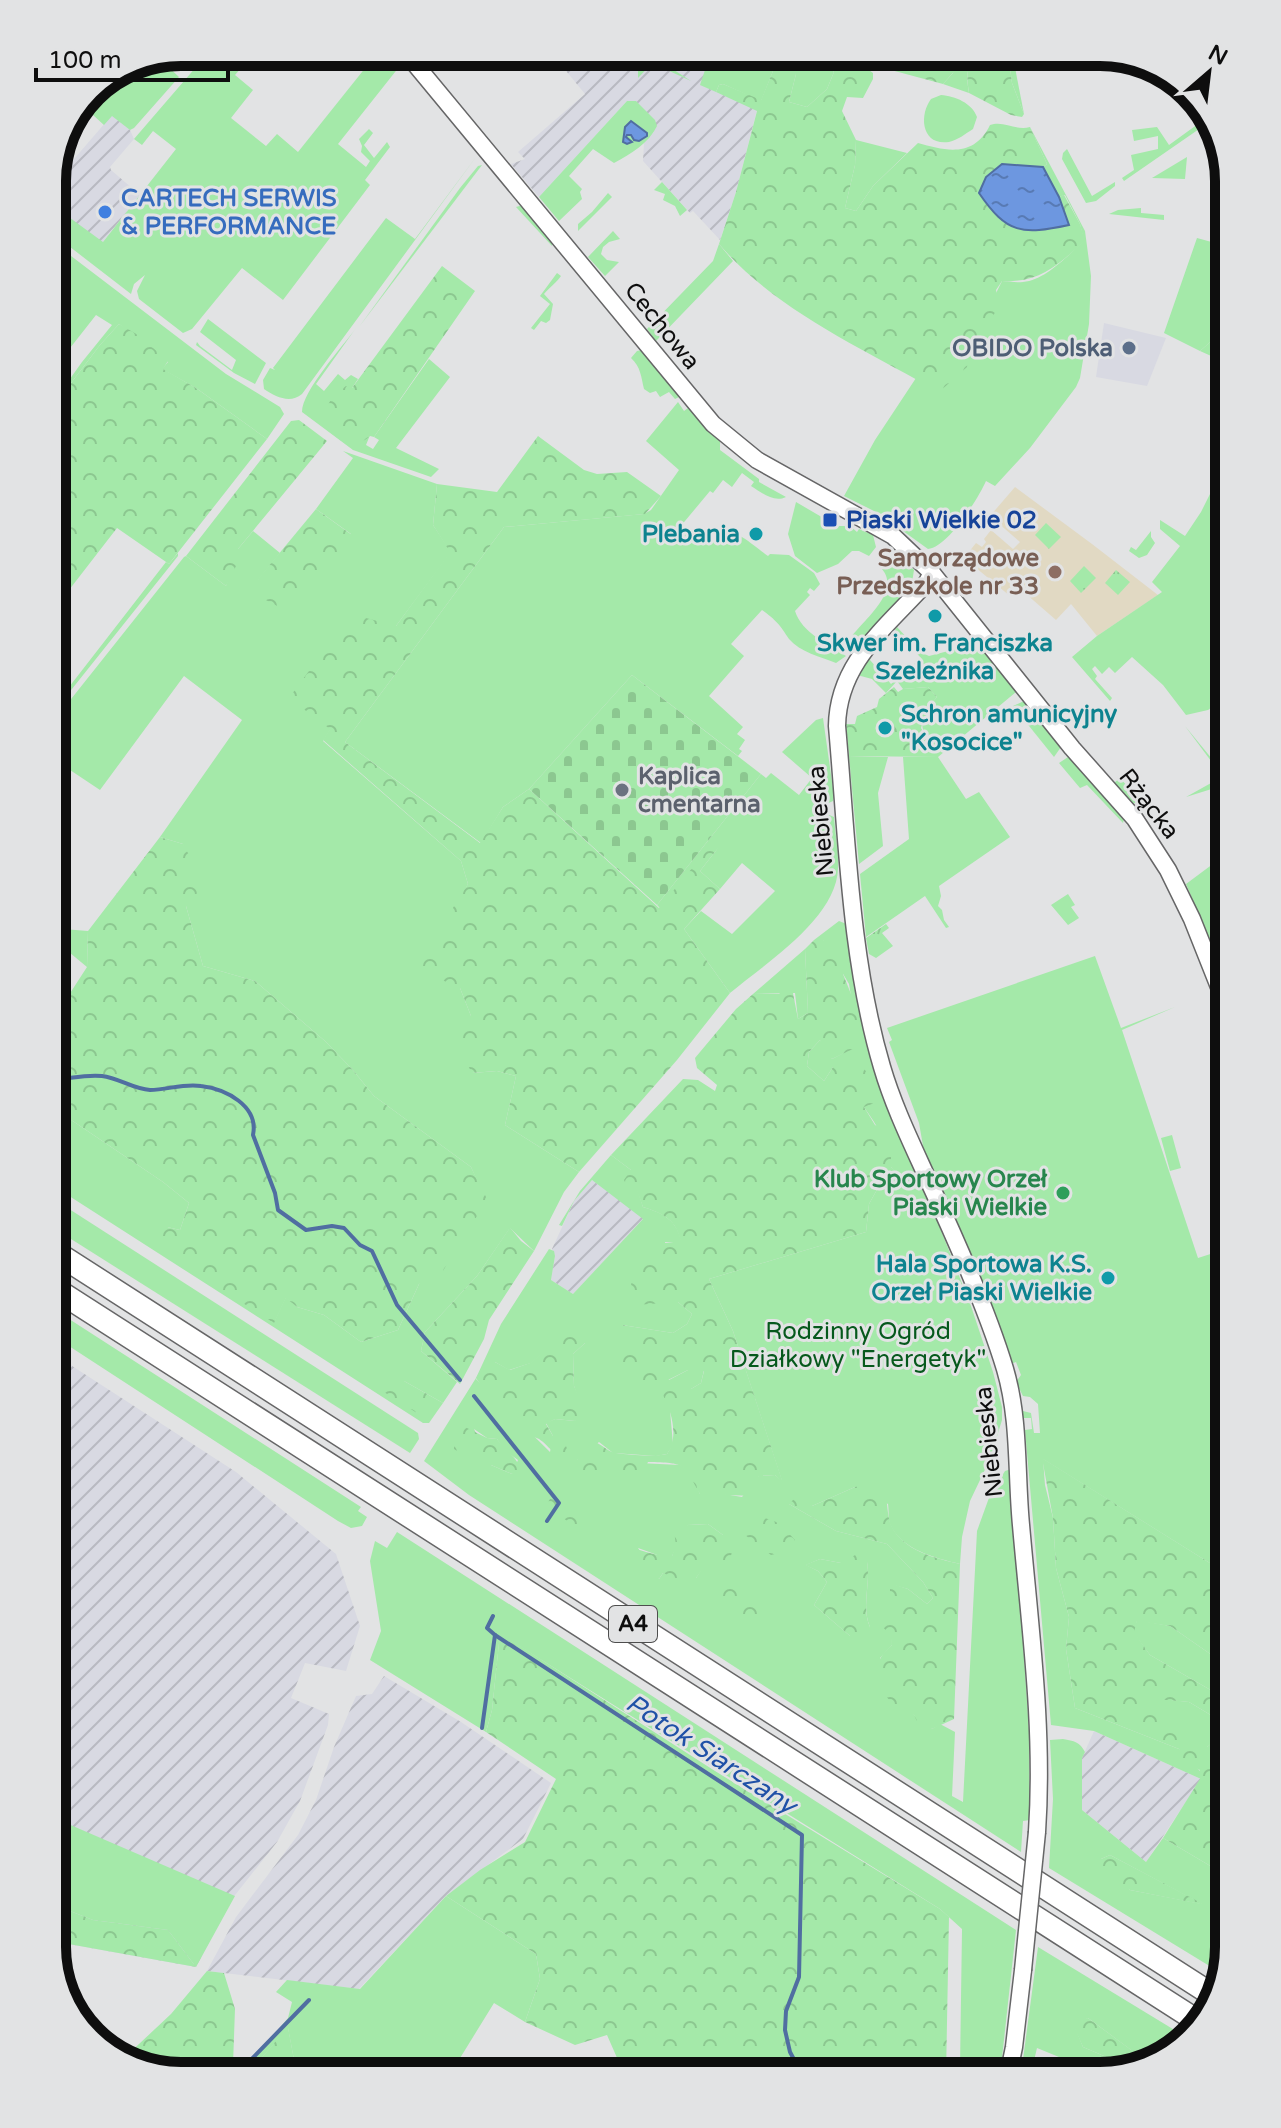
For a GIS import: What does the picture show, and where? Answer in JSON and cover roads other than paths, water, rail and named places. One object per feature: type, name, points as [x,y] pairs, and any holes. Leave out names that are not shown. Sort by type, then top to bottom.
[{"type":"highway","name":"A4","points":[[66,1259],[1206,1991]]},
{"type":"highway","name":"A4","points":[[66,1296],[1191,2017]]},
{"type":"street","name":"Cechowa","points":[[417,66],[713,424],[757,460],[893,536],[932,573]]},
{"type":"street","name":"Rżącka","points":[[932,573],[1072,748],[1135,819],[1168,870],[1215,977]]},
{"type":"street","name":"Niebieska","points":[[932,573],[855,661],[837,705],[837,726],[863,977],[882,1067],[902,1122],[960,1252],[1005,1369],[1013,1405],[1039,1729],[1037,1832],[1011,2062]]},
{"type":"water","points":[[631,121],[647,136],[639,141],[627,135],[632,142],[627,144],[623,142],[625,127]]},
{"type":"water","points":[[1002,164],[1043,167],[1069,225],[1027,230],[1007,224],[998,217],[979,193],[986,177]]},
{"type":"waterway","name":"Potok Siarczany","points":[[66,1078],[108,1077],[150,1090],[201,1086],[221,1091],[239,1101],[251,1116],[253,1135],[275,1193],[278,1210],[306,1230],[332,1226],[344,1228],[360,1245],[372,1251],[397,1305],[460,1380]]},
{"type":"waterway","points":[[474,1396],[559,1503],[547,1521]]},
{"type":"waterway","name":"Potok Siarczany","points":[[493,1616],[487,1628],[495,1635],[802,1835],[799,1977],[786,2011],[785,2030],[795,2062]]},
{"type":"waterway","points":[[482,1728],[495,1635]]},
{"type":"waterway","points":[[249,2062],[309,2000]]},
{"type":"place","name":"CARTECH SERWIS & PERFORMANCE","points":[[105,212]]},
{"type":"place","name":"OBIDO Polska","points":[[1129,348]]},
{"type":"place","name":"Piaski Wielkie 02","points":[[830,520]]},
{"type":"place","name":"Plebania","points":[[756,534]]},
{"type":"place","name":"Samorządowe Przedszkole nr 33","points":[[1055,572]]},
{"type":"place","name":"Skwer im. Franciszka Szeleźnika","points":[[935,616]]},
{"type":"place","name":"Schron amunicyjny \"Kosocice\"","points":[[885,728]]},
{"type":"place","name":"Kaplica cmentarna","points":[[622,790]]},
{"type":"place","name":"Klub Sportowy Orzeł Piaski Wielkie","points":[[1063,1193]]},
{"type":"place","name":"Hala Sportowa K.S. Orzeł Piaski Wielkie","points":[[1108,1278]]},
{"type":"park label","name":"Rodzinny Ogród Działkowy \"Energetyk\"","points":[[858,1345]]}]
